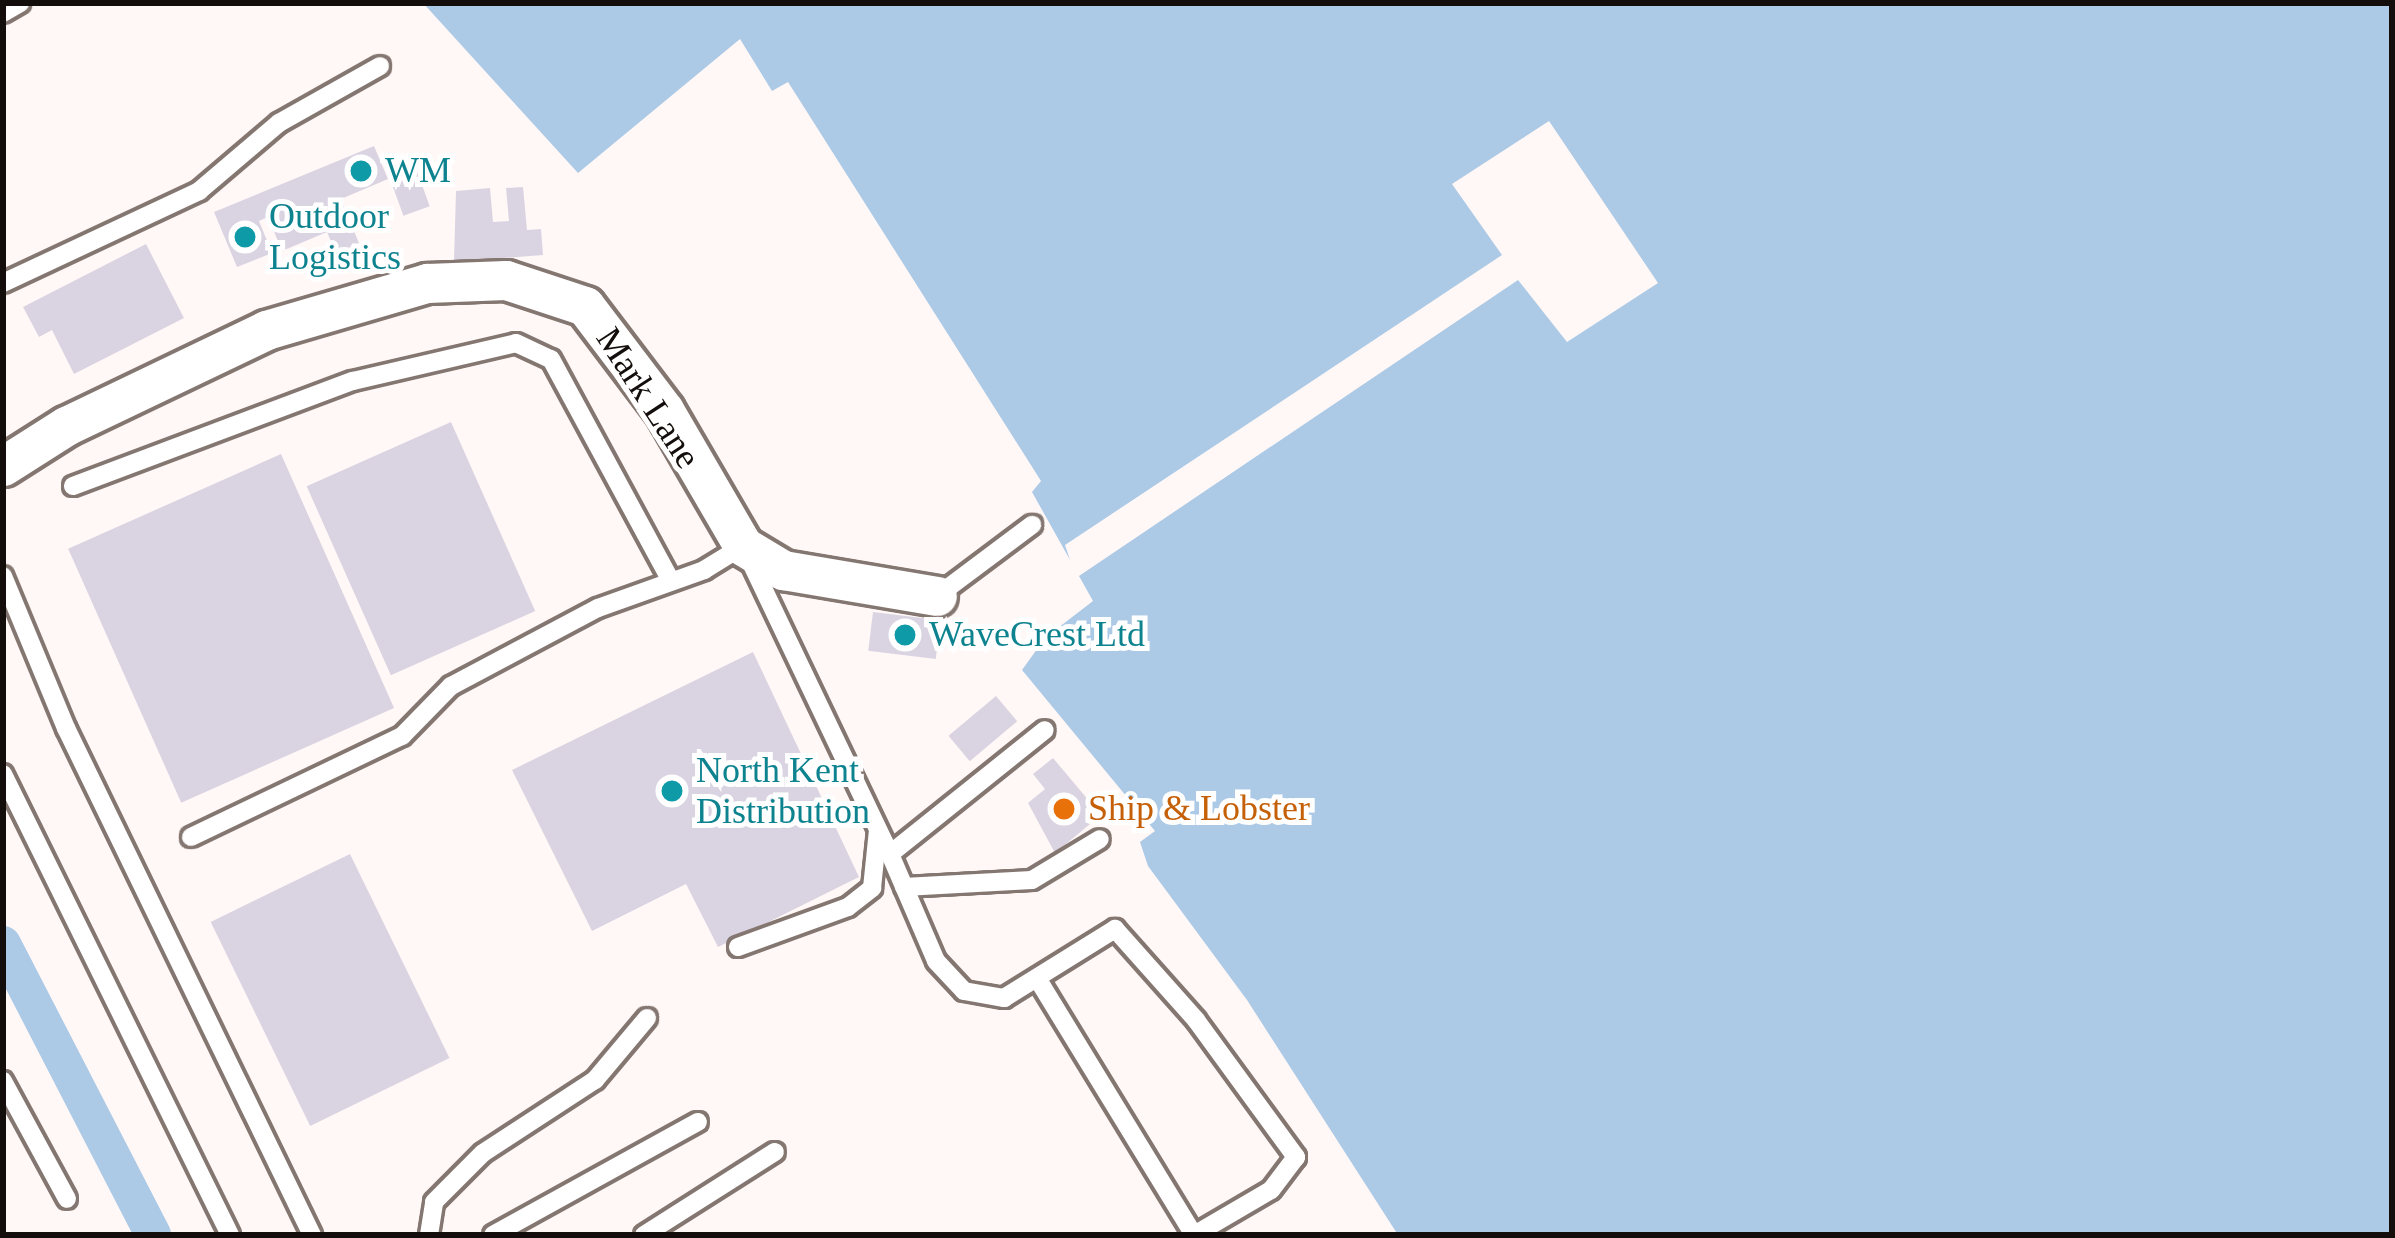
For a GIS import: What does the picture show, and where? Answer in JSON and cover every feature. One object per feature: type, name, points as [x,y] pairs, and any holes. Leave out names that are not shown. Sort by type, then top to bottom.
[{"type":"street","name":"Mark Lane","points":[[3,466],[65,426],[266,330],[427,283],[506,280],[585,306],[664,410],[743,546]]},
{"type":"street","points":[[743,546],[783,570],[938,596]]},
{"type":"lane","points":[[3,13],[20,3]]},
{"type":"lane","points":[[3,284],[200,191],[279,122],[380,66]]},
{"type":"lane","points":[[73,486],[353,381],[516,343],[551,359],[671,581]]},
{"type":"lane","points":[[938,596],[1032,525]]},
{"type":"lane","points":[[190,837],[402,736],[452,686],[598,608],[671,581],[743,546],[936,961],[964,991],[1004,998],[1036,978],[1115,929],[1196,1020],[1296,1157],[1271,1190],[1194,1235],[1036,978]]},
{"type":"lane","points":[[3,576],[66,728],[312,1235]]},
{"type":"lane","points":[[890,854],[1045,730]]},
{"type":"lane","points":[[3,775],[230,1235]]},
{"type":"lane","points":[[738,946],[848,907],[872,888],[878,830]]},
{"type":"lane","points":[[904,887],[1032,880],[1100,839]]},
{"type":"lane","points":[[429,1235],[434,1202],[466,1169],[595,1079],[647,1018]]},
{"type":"lane","points":[[3,1081],[67,1199]]},
{"type":"lane","points":[[493,1235],[698,1123]]},
{"type":"lane","points":[[644,1235],[775,1152]]},
{"type":"water","points":[[423,3],[2392,3],[2392,1235],[1398,1235],[1247,1000],[1148,866],[1140,842],[1155,831],[1022,670],[1045,638],[1093,601],[1032,492],[1041,481],[788,82],[772,91],[740,39],[578,173]]},
{"type":"pier","points":[[1549,121],[1658,283],[1567,342],[1518,280],[1076,578],[1065,545],[1502,255],[1452,184]]},
{"type":"building","points":[[374,146],[388,179],[341,199],[367,263],[344,272],[327,232],[282,251],[268,217],[259,221],[272,253],[237,267],[214,212]]},
{"type":"building","points":[[414,163],[430,206],[403,216],[388,173]]},
{"type":"building","points":[[523,187],[527,230],[541,229],[543,255],[454,262],[456,191],[490,188],[493,222],[509,221],[506,188]]},
{"type":"building","points":[[146,244],[184,318],[74,374],[52,330],[39,337],[23,307]]},
{"type":"building","points":[[451,422],[535,611],[391,675],[307,486]]},
{"type":"building","points":[[281,454],[394,708],[181,803],[68,549]]},
{"type":"building","name":"WaveCrest Ltd","points":[[873,612],[940,620],[936,659],[868,651]]},
{"type":"building","name":"North Kent Distribution","points":[[753,652],[859,877],[718,947],[686,884],[592,931],[512,770]]},
{"type":"building","points":[[996,696],[1017,721],[970,761],[949,736]]},
{"type":"building","name":"Ship & Lobster","points":[[1053,758],[1101,815],[1055,853],[1028,803],[1045,789],[1033,774]]},
{"type":"building","points":[[350,854],[450,1058],[310,1126],[211,922]]},
{"type":"waterway","points":[[3,944],[153,1235]]},
{"type":"place","name":"WM","points":[[361,171]]},
{"type":"place","name":"Outdoor Logistics","points":[[245,237]]},
{"type":"place","name":"WaveCrest Ltd","points":[[905,635]]},
{"type":"place","name":"North Kent Distribution","points":[[672,791]]},
{"type":"place","name":"Ship & Lobster","points":[[1064,809]]}]
